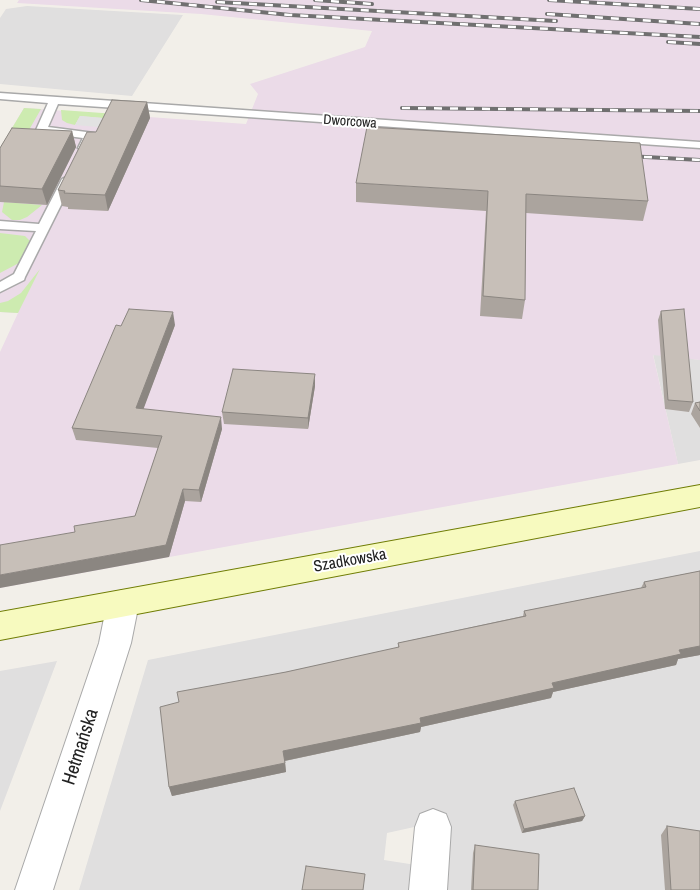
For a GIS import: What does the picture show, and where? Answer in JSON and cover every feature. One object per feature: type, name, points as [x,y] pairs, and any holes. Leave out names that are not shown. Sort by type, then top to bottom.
[{"type":"street","name":"Szadkowska","points":[[0,626],[700,496]]},
{"type":"street","name":"Hetmańska","points":[[34,890],[115,644],[123,602]]},
{"type":"street","points":[[428,890],[433,827]]},
{"type":"lane","name":"Dworcowa","points":[[0,96],[700,145]]},
{"type":"lane","points":[[0,288],[19,276],[90,135],[41,130],[54,99]]},
{"type":"lane","points":[[0,225],[44,228]]},
{"type":"shaded area","points":[[19,0],[700,0],[700,360],[653,355],[678,464],[0,588],[0,352],[18,313],[0,312],[0,148],[24,108],[246,124],[258,94],[250,84],[365,47],[372,31],[201,14],[17,3]]},
{"type":"shaded area","points":[[27,6],[183,15],[132,96],[0,84],[0,18],[6,9]]},
{"type":"shaded area","points":[[80,116],[114,119],[109,128],[75,125]]},
{"type":"shaded area","points":[[653,354],[700,360],[700,460],[678,464]]},
{"type":"shaded area","points":[[700,551],[700,890],[441,890],[446,820],[387,833],[384,860],[416,865],[414,890],[79,890],[148,660]]},
{"type":"shaded area","points":[[57,661],[0,811],[0,671]]},
{"type":"green space","points":[[24,108],[41,109],[21,144],[0,148]]},
{"type":"green space","points":[[61,110],[116,114],[114,119],[80,116],[75,125],[62,120]]},
{"type":"green space","points":[[4,202],[42,205],[27,217],[20,220],[12,220],[2,212]]},
{"type":"green space","points":[[0,233],[25,236],[30,241],[19,263],[0,273]]},
{"type":"green space","points":[[40,269],[18,313],[0,312],[0,303],[8,301],[21,293]]},
{"type":"building","points":[[112,100],[147,102],[105,195],[64,193],[65,191],[58,190],[87,132],[96,132]]},
{"type":"building","points":[[367,127],[640,143],[648,201],[526,194],[525,300],[483,296],[488,191],[356,183]]},
{"type":"building","points":[[12,128],[72,131],[42,189],[0,186],[0,148]]},
{"type":"building","points":[[129,309],[173,312],[136,408],[221,417],[199,490],[183,489],[166,545],[0,575],[0,545],[75,532],[74,526],[135,516],[162,436],[72,428],[116,325],[121,326]]},
{"type":"building","points":[[684,309],[693,402],[668,400],[661,311]]},
{"type":"building","points":[[233,369],[315,374],[308,418],[222,412]]},
{"type":"building","points":[[700,402],[700,411],[695,403]]},
{"type":"building","points":[[700,571],[700,646],[679,650],[681,654],[552,683],[554,688],[420,718],[421,723],[283,751],[285,763],[169,787],[160,707],[179,702],[177,692],[286,672],[399,647],[398,643],[526,616],[524,611],[646,587],[644,582]]},
{"type":"building","points":[[574,788],[585,816],[524,829],[515,801]]},
{"type":"building","points":[[667,826],[700,831],[700,890],[671,890]]},
{"type":"building","points":[[475,845],[539,854],[538,890],[473,890]]},
{"type":"building","points":[[306,866],[365,874],[363,890],[302,890]]},
{"type":"railway","points":[[141,0],[290,15],[700,37]]},
{"type":"railway","points":[[315,0],[372,4]]},
{"type":"railway","points":[[549,0],[700,9]]},
{"type":"railway","points":[[217,2],[556,21]]},
{"type":"railway","points":[[547,14],[700,24]]},
{"type":"railway","points":[[668,42],[700,44]]},
{"type":"railway","points":[[402,108],[700,111]]},
{"type":"railway","points":[[628,156],[700,160]]}]
